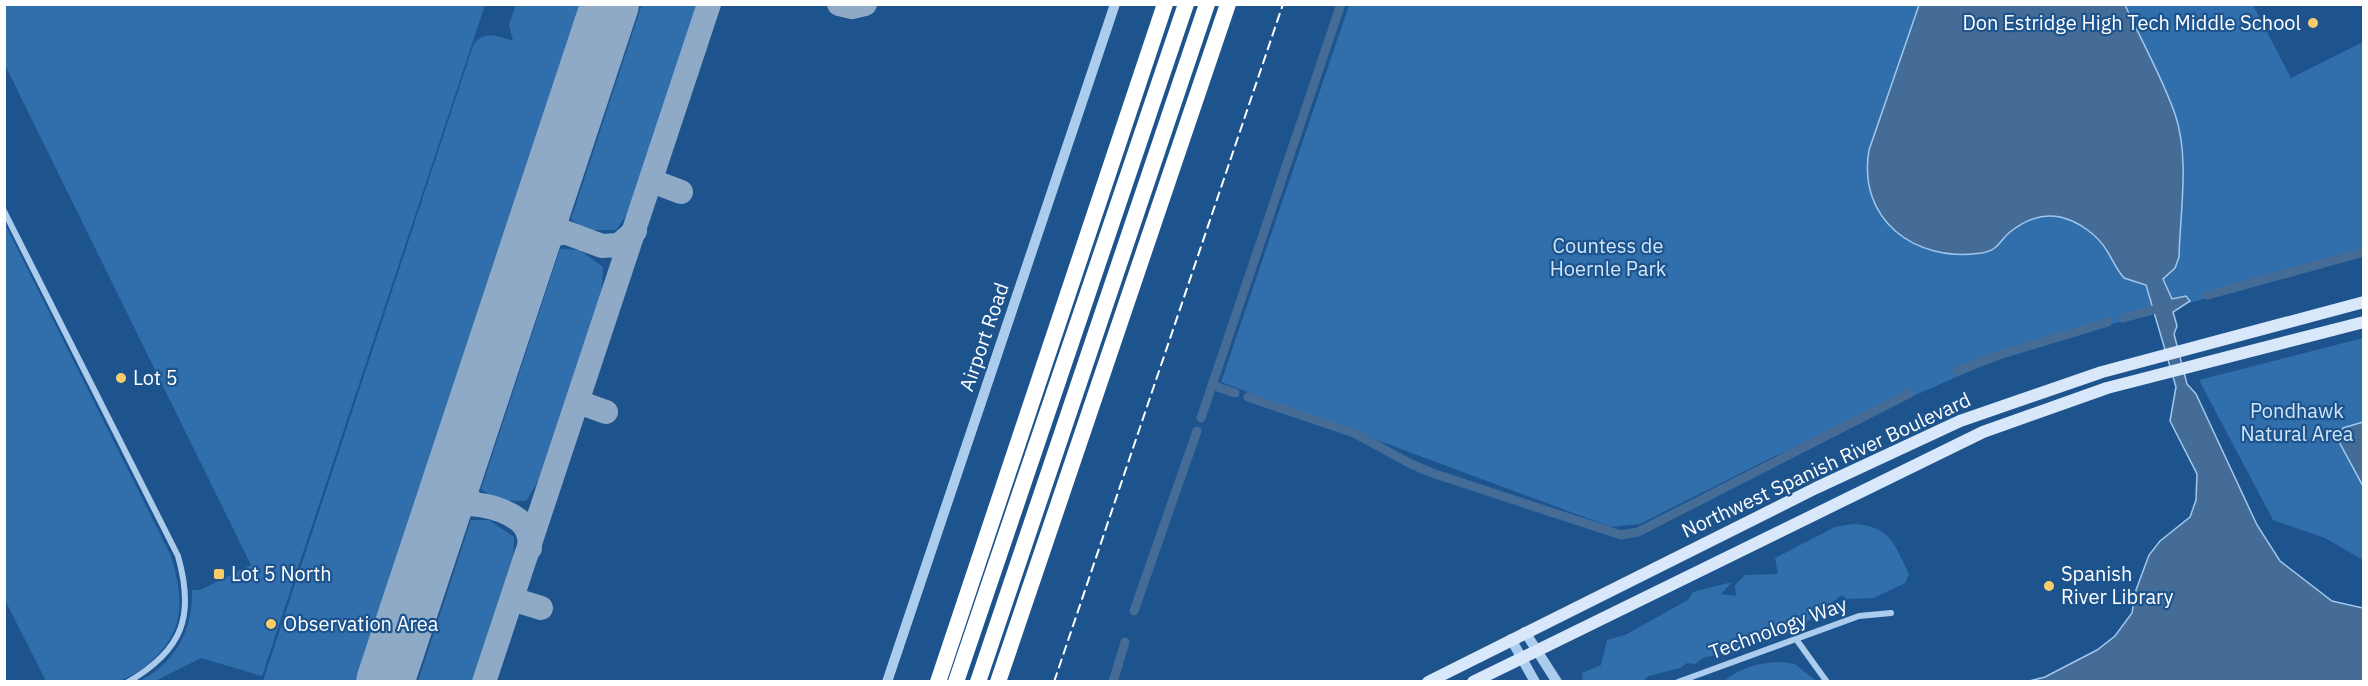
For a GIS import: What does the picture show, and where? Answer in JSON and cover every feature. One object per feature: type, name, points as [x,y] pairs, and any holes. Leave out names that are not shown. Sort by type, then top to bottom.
[{"type":"highway","points":[[938,681],[1165,4]]},
{"type":"highway","points":[[1148,118],[1170,4]]},
{"type":"highway","points":[[956,681],[1186,4]]},
{"type":"highway","points":[[978,681],[1207,4]]},
{"type":"highway","points":[[998,681],[1154,229],[1228,4]]},
{"type":"highway","points":[[1093,340],[1154,229]]},
{"type":"main road","name":"Northwest Spanish River Boulevard","points":[[1428,681],[1816,488],[1959,421],[2063,384],[2155,357],[2364,302]]},
{"type":"main road","name":"Northwest Spanish River Boulevard","points":[[1473,681],[1967,438],[2045,408],[2159,374],[2364,322]]},
{"type":"main road","points":[[1959,421],[1967,438]]},
{"type":"main road","points":[[1946,427],[1954,445]]},
{"type":"street","name":"Airport Road","points":[[887,681],[1115,4]]},
{"type":"street","points":[[4,211],[178,556],[185,581],[186,604],[180,630],[168,652],[153,667],[128,681]]},
{"type":"street","name":"Technology Way","points":[[1677,681],[1859,616],[1891,613]]},
{"type":"street","points":[[1525,632],[1557,681]]},
{"type":"street","points":[[1511,639],[1534,681]]},
{"type":"street","points":[[1796,639],[1827,681]]},
{"type":"green space","points":[[5,4],[485,5],[262,676],[201,658],[155,681],[140,681],[163,664],[180,643],[192,605],[192,590],[200,590],[251,565],[5,65]]},
{"type":"green space","points":[[642,4],[703,5],[634,204],[616,230],[585,230],[571,219]]},
{"type":"green space","points":[[516,5],[580,5],[355,681],[263,681],[473,46],[481,37],[491,35],[513,41],[509,24]]},
{"type":"green space","name":"Countess de Hoernle Park","points":[[1349,5],[2253,5],[2291,78],[2363,42],[2363,256],[2023,348],[1771,458],[1640,524],[1611,527],[1221,382]]},
{"type":"green space","points":[[5,224],[171,556],[175,572],[179,614],[169,640],[145,667],[115,682],[46,681],[5,600]]},
{"type":"green space","points":[[560,249],[580,250],[603,267],[601,292],[587,354],[565,420],[539,479],[526,501],[496,500],[481,489]]},
{"type":"green space","name":"Pondhawk Natural Area","points":[[2363,338],[2363,560],[2325,538],[2273,520],[2199,380]]},
{"type":"green space","points":[[471,520],[489,520],[514,537],[513,567],[477,681],[418,681]]},
{"type":"green space","points":[[1853,524],[1876,528],[1890,538],[1909,574],[1905,583],[1874,598],[1846,599],[1842,595],[1827,606],[1826,611],[1813,616],[1806,623],[1771,634],[1736,653],[1705,657],[1695,664],[1687,663],[1680,668],[1649,676],[1642,681],[1583,681],[1582,673],[1601,665],[1607,640],[1625,635],[1688,600],[1693,592],[1732,582],[1721,594],[1736,596],[1735,585],[1745,575],[1778,574],[1775,558],[1835,527]]},
{"type":"green space","points":[[1781,662],[1795,664],[1816,681],[1724,681],[1737,672],[1751,667]]},
{"type":"shaded area","points":[[1919,5],[2125,5],[2164,86],[2180,131],[2183,185],[2179,257],[2175,268],[2163,279],[2172,299],[2186,296],[2190,301],[2173,312],[2177,326],[2174,334],[2187,384],[2196,394],[2257,525],[2280,561],[2332,601],[2363,608],[2363,681],[2029,681],[2045,677],[2097,650],[2115,636],[2132,613],[2136,590],[2149,555],[2160,541],[2190,517],[2196,500],[2197,474],[2170,421],[2176,387],[2146,285],[2124,278],[2103,245],[2093,234],[2067,219],[2047,216],[2021,224],[1988,252],[1957,254],[1934,251],[1914,243],[1896,231],[1882,216],[1872,197],[1868,175],[1869,150]]},
{"type":"shaded area","points":[[2364,422],[2363,486],[2337,438],[2343,428]]},
{"type":"waterway","points":[[1201,418],[1341,4]]},
{"type":"waterway","points":[[2208,295],[2364,252]]},
{"type":"waterway","points":[[2123,318],[2164,307]]},
{"type":"waterway","points":[[1957,371],[1999,355],[2108,322]]},
{"type":"waterway","points":[[1212,385],[1235,393]]},
{"type":"waterway","points":[[1248,397],[1354,433],[1432,473],[1621,535],[1638,532],[1910,393]]},
{"type":"waterway","points":[[1134,611],[1197,431]]},
{"type":"waterway","points":[[1113,682],[1125,642]]},
{"type":"taxiway","points":[[484,682],[709,4]]},
{"type":"taxiway","points":[[839,4],[852,7],[865,4]]},
{"type":"taxiway","points":[[652,181],[681,192]]},
{"type":"taxiway","points":[[544,201],[547,216],[554,228],[602,246],[619,245],[635,231]]},
{"type":"taxiway","points":[[529,247],[545,235],[562,233]]},
{"type":"taxiway","points":[[578,402],[606,412]]},
{"type":"taxiway","points":[[455,474],[460,492],[475,504]]},
{"type":"taxiway","points":[[440,518],[457,506],[468,504],[492,507],[513,516],[524,525],[530,548]]},
{"type":"taxiway","points":[[512,599],[541,608]]},
{"type":"runway","points":[[385,682],[610,4]]},
{"type":"railway","points":[[1054,682],[1283,4]]},
{"type":"place","name":"Don Estridge High Tech Middle School","points":[[2313,23]]},
{"type":"place","name":"Lot 5","points":[[121,378]]},
{"type":"place","name":"Lot 5 North","points":[[219,574]]},
{"type":"place","name":"Spanish River Library","points":[[2049,586]]},
{"type":"place","name":"Observation Area","points":[[271,624]]}]
